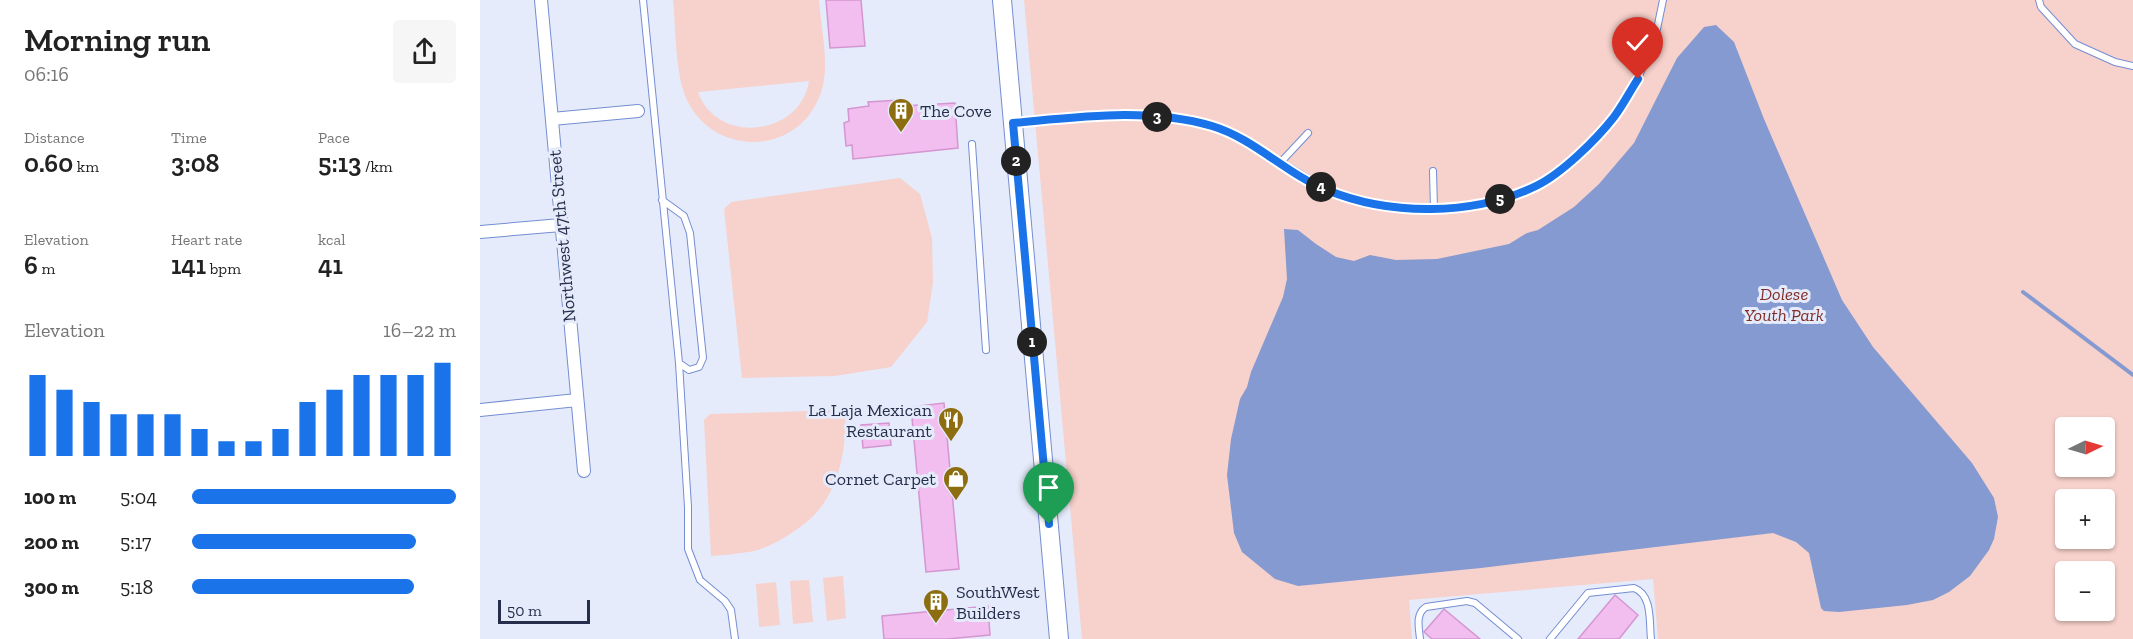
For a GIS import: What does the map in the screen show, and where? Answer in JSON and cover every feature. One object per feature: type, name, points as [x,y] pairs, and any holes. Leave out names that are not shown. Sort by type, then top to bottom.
[{"type":"main road","points":[[1002,0],[1059,639]]},
{"type":"street","name":"Northwest 47th Street","points":[[541,0],[584,471]]},
{"type":"street","points":[[552,119],[638,111]]},
{"type":"street","points":[[480,232],[561,225]]},
{"type":"street","points":[[480,410],[577,400]]},
{"type":"lane","points":[[643,0],[678,363],[688,507],[688,549],[700,580],[725,601],[731,610],[735,639]]},
{"type":"lane","points":[[1013,123],[1117,115],[1183,118],[1214,127],[1247,141],[1280,164],[1326,190],[1370,203],[1403,208],[1434,209],[1487,204],[1536,186],[1574,159],[1613,118],[1638,79],[1658,29],[1663,0]]},
{"type":"lane","points":[[2039,0],[2041,8],[2075,44],[2115,62],[2133,66]]},
{"type":"lane","points":[[1280,164],[1308,133]]},
{"type":"lane","points":[[972,144],[986,350]]},
{"type":"lane","points":[[1433,171],[1434,209]]},
{"type":"lane","points":[[662,200],[684,216],[690,233],[703,348],[703,358],[699,367],[690,370],[678,363]]},
{"type":"lane","points":[[1550,639],[1588,593],[1634,588],[1646,597],[1651,639]]},
{"type":"lane","points":[[1420,639],[1419,615],[1422,610],[1426,607],[1467,601],[1475,603],[1518,639]]},
{"type":"green space","points":[[673,0],[819,0],[824,76],[818,100],[806,119],[790,132],[772,140],[752,142],[733,139],[715,131],[699,118],[687,100],[680,78]],"holes":[[[809,81],[803,99],[791,114],[775,123],[758,127],[739,127],[722,121],[708,109],[698,92]]]},
{"type":"green space","name":"Dolese Youth Park","points":[[1024,0],[2133,0],[2133,639],[1658,639],[1653,579],[1409,600],[1412,639],[1082,639]]},
{"type":"green space","points":[[900,178],[920,194],[932,238],[933,283],[927,322],[891,367],[835,376],[742,378],[724,209],[731,202]]},
{"type":"green space","points":[[845,410],[844,448],[838,473],[828,496],[814,515],[790,534],[764,548],[711,556],[704,420],[710,414]]},
{"type":"green space","points":[[843,576],[846,618],[827,621],[823,578]]},
{"type":"green space","points":[[809,580],[813,622],[793,624],[790,581]]},
{"type":"green space","points":[[776,582],[780,625],[759,627],[756,584]]},
{"type":"water","points":[[1716,25],[1734,42],[1764,119],[1842,300],[1873,347],[1972,463],[1994,498],[1998,517],[1994,539],[1970,576],[1949,592],[1933,600],[1839,612],[1824,611],[1821,608],[1809,553],[1796,542],[1773,533],[1481,568],[1298,586],[1275,579],[1242,552],[1234,533],[1227,475],[1231,439],[1240,399],[1283,297],[1287,279],[1284,229],[1298,230],[1336,257],[1354,261],[1370,255],[1396,260],[1437,259],[1509,244],[1527,233],[1538,230],[1574,207],[1599,184],[1634,143],[1677,58],[1704,27]]},
{"type":"building","points":[[826,0],[861,0],[865,46],[830,48]]},
{"type":"building","name":"The Cove","points":[[900,100],[902,106],[955,103],[958,148],[853,159],[852,145],[846,146],[844,123],[849,121],[848,109],[869,106],[868,102]]},
{"type":"building","points":[[944,403],[959,569],[926,572],[911,407]]},
{"type":"building","points":[[889,423],[891,445],[863,448],[861,425]]},
{"type":"building","points":[[1615,595],[1638,615],[1619,639],[1578,639]]},
{"type":"building","name":"SouthWest Builders","points":[[988,606],[990,635],[947,639],[884,639],[882,616]]},
{"type":"building","points":[[1444,609],[1480,639],[1432,639],[1424,632]]},
{"type":"waterway","points":[[2023,292],[2133,375]]},
{"type":"place","name":"The Cove","points":[[901,134]]},
{"type":"place","name":"La Laja Mexican Restaurant","points":[[951,443]]},
{"type":"place","name":"Cornet Carpet","points":[[956,502]]},
{"type":"place","name":"SouthWest Builders","points":[[936,625]]},
{"type":"route","points":[[1049,524],[1013,123],[1117,115],[1183,118],[1214,127],[1247,141],[1280,164],[1326,190],[1370,203],[1403,208],[1434,209],[1487,204],[1536,186],[1574,159],[1613,118],[1638,79]]}]
